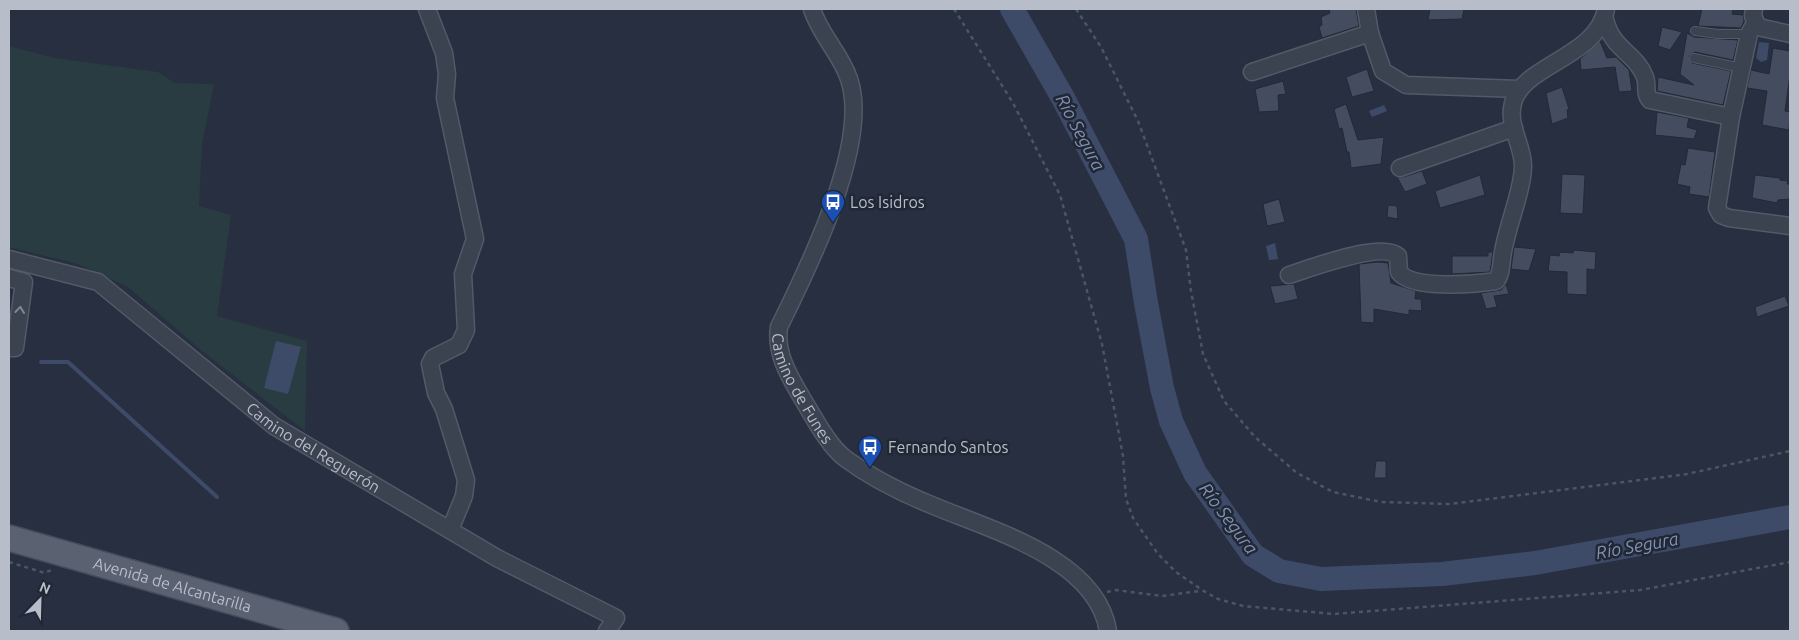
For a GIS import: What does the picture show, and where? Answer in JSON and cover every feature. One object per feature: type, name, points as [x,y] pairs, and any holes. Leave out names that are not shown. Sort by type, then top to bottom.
[{"type":"main road","name":"Avenida de Alcantarilla","points":[[9,538],[336,631]]},
{"type":"street","points":[[427,9],[444,53],[447,74],[445,98],[475,239],[463,274],[466,330],[459,346],[433,358],[430,364],[436,393],[444,409],[466,480],[464,496],[450,530]]},
{"type":"street","name":"Camino de Funes","points":[[812,9],[816,22],[849,79],[853,98],[852,118],[848,152],[829,217],[779,327],[777,341],[792,381],[817,422],[844,458],[868,473],[931,505],[1001,531],[1038,549],[1071,573],[1092,595],[1106,620],[1108,631]]},
{"type":"street","points":[[1366,9],[1370,33],[1383,72],[1406,85],[1519,89]]},
{"type":"street","points":[[1289,274],[1358,255],[1385,250],[1398,256],[1399,272],[1409,279],[1456,285],[1496,281],[1500,276],[1505,240],[1523,167],[1522,154],[1510,110],[1515,95],[1523,84],[1588,40],[1606,14]]},
{"type":"street","points":[[1606,14],[1608,32],[1613,41],[1627,53],[1646,78],[1647,95],[1650,100],[1731,117]]},
{"type":"street","points":[[1753,22],[1731,117],[1717,201],[1718,212],[1729,218],[1790,226]]},
{"type":"street","points":[[1753,22],[1758,28],[1790,34]]},
{"type":"street","points":[[1252,72],[1370,33]]},
{"type":"street","points":[[1400,168],[1514,128]]},
{"type":"street","name":"Camino del Reguerón","points":[[9,259],[98,282],[274,426],[497,558],[616,618],[606,631]]},
{"type":"street","points":[[9,278],[24,282],[15,348],[9,348]]},
{"type":"lane","points":[[1696,31],[1718,34],[1753,22]]},
{"type":"lane","points":[[1694,58],[1742,68]]},
{"type":"path","points":[[954,9],[1013,103],[1060,195],[1102,344],[1123,456],[1126,498],[1133,518],[1158,554],[1176,572],[1202,590],[1218,599],[1243,606],[1334,614],[1640,590],[1790,562]]},
{"type":"path","points":[[1076,9],[1101,47],[1138,121],[1186,250],[1191,291],[1203,354],[1224,401],[1254,437],[1297,473],[1333,492],[1381,502],[1449,504],[1687,474],[1790,451]]},
{"type":"path","points":[[1092,595],[1116,590],[1162,596],[1202,590]]},
{"type":"green space","points":[[9,46],[55,58],[158,72],[175,83],[214,84],[202,145],[199,206],[231,215],[217,316],[307,341],[305,431],[202,351],[128,287],[78,264],[9,247]]},
{"type":"water","points":[[1759,42],[1769,43],[1767,60],[1761,62],[1756,58]]},
{"type":"water","points":[[1384,105],[1387,111],[1372,117],[1369,111]]},
{"type":"water","points":[[1275,243],[1278,259],[1269,260],[1266,246]]},
{"type":"water","points":[[276,341],[301,347],[288,394],[264,388]]},
{"type":"building","points":[[1329,9],[1356,9],[1359,26],[1322,38],[1319,27],[1322,25],[1321,17],[1330,13]]},
{"type":"building","points":[[1430,9],[1464,9],[1462,19],[1428,20]]},
{"type":"building","points":[[1702,9],[1733,9],[1732,14],[1743,15],[1744,21],[1741,28],[1698,26]]},
{"type":"building","points":[[1662,27],[1682,32],[1670,50],[1658,46]]},
{"type":"building","points":[[1687,33],[1694,37],[1738,40],[1733,60],[1695,52],[1689,56],[1692,63],[1731,71],[1723,105],[1657,91],[1658,77],[1694,85],[1680,74]]},
{"type":"building","points":[[1600,41],[1607,58],[1616,57],[1629,70],[1632,91],[1619,92],[1615,67],[1581,70],[1580,59]]},
{"type":"building","points":[[1773,48],[1790,51],[1790,75],[1785,111],[1790,112],[1789,130],[1762,125],[1767,91],[1747,88],[1751,70],[1769,74]]},
{"type":"building","points":[[1367,69],[1374,91],[1352,97],[1346,77]]},
{"type":"building","points":[[1283,81],[1286,94],[1278,95],[1279,111],[1259,112],[1255,89]]},
{"type":"building","points":[[1562,87],[1569,109],[1567,110],[1568,118],[1552,124],[1546,93]]},
{"type":"building","points":[[1346,104],[1358,140],[1384,137],[1381,164],[1351,168],[1349,152],[1347,152],[1342,128],[1339,129],[1334,109]]},
{"type":"building","points":[[1657,112],[1689,118],[1687,127],[1697,130],[1694,139],[1655,135]]},
{"type":"building","points":[[1688,148],[1715,152],[1709,197],[1689,194],[1690,187],[1677,184],[1681,164],[1685,165]]},
{"type":"building","points":[[1422,171],[1427,184],[1405,192],[1397,177]]},
{"type":"building","points":[[1562,174],[1585,175],[1583,214],[1560,213]]},
{"type":"building","points":[[1480,175],[1485,195],[1440,208],[1435,191]]},
{"type":"building","points":[[1755,175],[1780,178],[1780,180],[1788,181],[1787,184],[1790,184],[1790,199],[1778,200],[1777,203],[1752,198]]},
{"type":"building","points":[[1279,199],[1285,222],[1267,226],[1263,204]]},
{"type":"building","points":[[1388,205],[1397,206],[1398,219],[1387,217]]},
{"type":"building","points":[[1514,247],[1536,249],[1529,271],[1511,269]]},
{"type":"building","points":[[1574,250],[1596,252],[1595,270],[1587,269],[1587,295],[1567,294],[1567,272],[1548,271],[1550,255],[1559,256],[1560,252],[1573,253]]},
{"type":"building","points":[[1488,252],[1493,252],[1490,272],[1452,274],[1452,256],[1488,256]]},
{"type":"building","points":[[1388,263],[1391,283],[1416,291],[1415,299],[1421,299],[1422,311],[1409,310],[1409,315],[1374,309],[1374,323],[1361,322],[1359,264]]},
{"type":"building","points":[[1294,284],[1298,299],[1275,304],[1270,286]]},
{"type":"building","points":[[1506,284],[1509,294],[1494,296],[1497,307],[1486,309],[1481,293],[1501,290]]},
{"type":"building","points":[[1785,296],[1789,306],[1757,317],[1755,307]]},
{"type":"building","points":[[1376,461],[1386,461],[1386,478],[1374,478]]},
{"type":"waterway","name":"Río Segura","points":[[1012,9],[1063,98],[1136,239],[1162,388],[1171,421],[1195,473],[1253,555],[1279,571],[1321,579],[1442,574],[1535,563],[1790,517]]},
{"type":"waterway","points":[[41,362],[68,362],[217,497]]},
{"type":"place","name":"Los Isidros","points":[[833,223]]},
{"type":"place","name":"Fernando Santos","points":[[870,468]]}]
